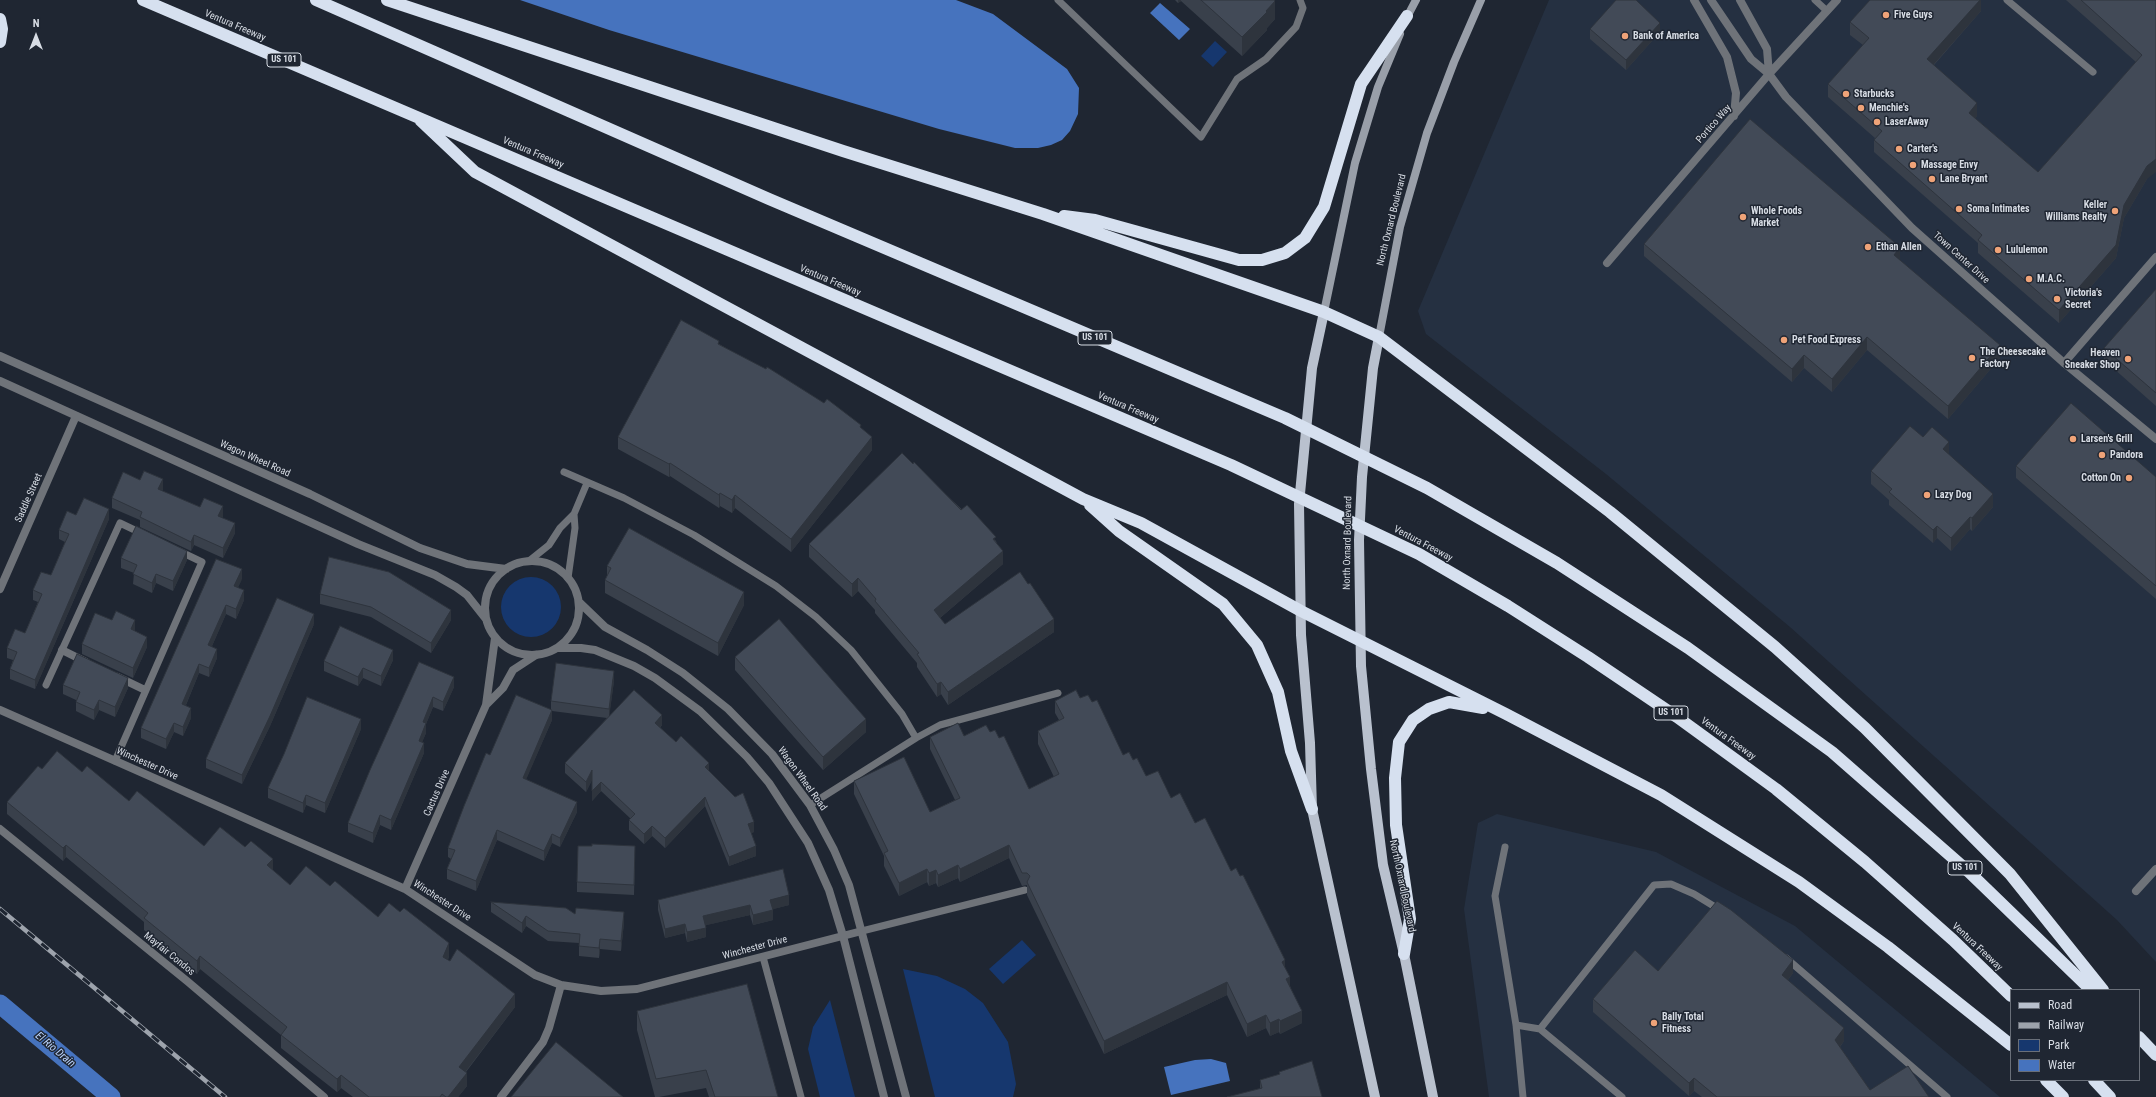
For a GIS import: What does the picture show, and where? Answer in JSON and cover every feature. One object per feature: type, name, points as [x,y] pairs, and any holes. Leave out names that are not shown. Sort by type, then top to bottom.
[{"type":"highway","name":"Ventura Freeway","points":[[143,0],[1231,465],[1289,491],[1419,554],[1508,606],[1588,657],[1677,717],[1776,789],[1865,862],[1953,940],[2010,995]]},
{"type":"highway","name":"US 101","points":[[316,0],[769,199],[1284,418],[1427,488],[1557,563],[1688,648],[1832,752],[1969,872],[2090,989]]},
{"type":"highway","points":[[387,0],[836,148],[1043,214],[1324,312],[1379,337],[1610,512],[1775,647],[1854,718],[2010,874],[2102,989]]},
{"type":"highway","points":[[1043,214],[1094,220],[1239,260],[1262,260],[1285,254],[1305,238],[1324,207],[1361,84],[1408,16]]},
{"type":"highway","points":[[0,19],[2,30],[0,42]]},
{"type":"highway","points":[[414,115],[475,172],[1084,498],[1141,523],[1301,611],[1506,714],[1661,795],[1799,882],[1888,947],[2010,1044]]},
{"type":"highway","points":[[1084,498],[1119,531],[1223,604],[1257,645],[1278,692],[1291,751],[1312,809]]},
{"type":"highway","points":[[1404,954],[1410,919],[1396,825],[1395,778],[1399,742],[1413,720],[1429,709],[1449,702],[1470,704],[1506,714]]},
{"type":"highway","points":[[2141,1038],[2156,1055]]},
{"type":"highway","points":[[2047,1081],[2063,1097]]},
{"type":"highway","points":[[2095,1081],[2110,1097]]},
{"type":"main road","points":[[1376,1097],[1312,809],[1310,743],[1299,570],[1299,504],[1312,368],[1355,163],[1378,87],[1416,0]]},
{"type":"main road","name":"North Oxnard Boulevard","points":[[1432,1097],[1404,954],[1383,865],[1371,769],[1361,640],[1359,540],[1362,477],[1371,392],[1379,337],[1400,227],[1423,148],[1454,62],[1481,0]]},
{"type":"street","points":[[1694,0],[1727,57],[1736,93],[1734,116]]},
{"type":"street","name":"Town Center Drive","points":[[1711,0],[1751,59],[1769,74],[1786,97],[1912,228],[2064,363],[2156,439]]},
{"type":"street","points":[[1740,0],[1767,49],[1769,74]]},
{"type":"street","name":"Portico Way","points":[[1607,263],[1769,74],[1837,0]]},
{"type":"street","points":[[2064,363],[2156,257]]},
{"type":"street","name":"Wagon Wheel Road","points":[[0,356],[310,494],[420,548],[467,564],[506,570]]},
{"type":"street","points":[[0,381],[358,544],[435,575],[467,595],[486,619],[495,638],[507,648],[521,654],[536,656],[558,648],[595,650],[634,666],[676,692],[727,736],[769,783],[808,843],[829,890],[843,936],[884,1097]]},
{"type":"street","name":"Saddle Street","points":[[0,589],[76,416]]},
{"type":"street","points":[[486,619],[485,605],[488,591],[496,579],[506,570],[517,564],[529,562],[544,563],[557,569],[568,578],[575,590],[579,602],[579,615],[575,628],[568,639],[558,648]]},
{"type":"street","name":"Wagon Wheel Road","points":[[579,602],[605,627],[671,665],[722,704],[772,754],[810,805],[834,850],[843,871],[862,931],[906,1097]]},
{"type":"street","name":"Cactus Drive","points":[[405,889],[486,704],[495,638]]},
{"type":"street","points":[[62,650],[96,666]]},
{"type":"street","name":"Cactus Drive","points":[[486,704],[503,688],[513,670],[536,656]]},
{"type":"street","points":[[110,673],[145,690]]},
{"type":"street","name":"Winchester Drive","points":[[0,710],[405,889],[535,975],[561,985],[601,991],[637,989],[862,931]]},
{"type":"street","name":"Mayfair Condos","points":[[0,829],[187,982],[324,1097]]},
{"type":"street","points":[[2136,891],[2156,869]]},
{"type":"street","points":[[501,1097],[537,1052],[543,1042],[549,1028],[561,985]]},
{"type":"lane","points":[[1058,0],[1201,137],[1237,79],[1266,59],[1296,27],[1303,8],[1300,0]]},
{"type":"lane","points":[[1815,0],[1827,11]]},
{"type":"lane","points":[[2007,0],[2093,72]]},
{"type":"lane","points":[[564,472],[624,498],[694,535],[776,586],[816,617],[851,650],[902,714],[916,738]]},
{"type":"lane","points":[[529,562],[549,545],[560,528],[574,514],[587,483]]},
{"type":"lane","points":[[568,578],[575,528],[574,514]]},
{"type":"lane","points":[[46,685],[120,523],[154,539]]},
{"type":"lane","points":[[115,761],[202,562],[174,549]]},
{"type":"lane","points":[[810,805],[916,738],[953,720],[1058,693]]},
{"type":"lane","points":[[1505,847],[1495,896],[1516,1025],[1523,1097]]},
{"type":"lane","points":[[1540,1029],[1654,885],[1671,884],[1694,894],[1728,915]]},
{"type":"lane","points":[[862,931],[1025,890]]},
{"type":"lane","points":[[1778,952],[1947,1097]]},
{"type":"lane","points":[[763,957],[800,1097]]},
{"type":"lane","points":[[1516,1025],[1540,1029],[1622,1097]]},
{"type":"shaded area","points":[[1549,0],[2156,0],[2156,962],[2117,920],[1790,627],[1606,474],[1426,334],[1418,311]]},
{"type":"shaded area","points":[[1497,814],[1656,852],[1795,926],[2000,1097],[1489,1097],[1464,909],[1478,823]]},
{"type":"green space","points":[[1215,41],[1227,52],[1213,67],[1201,56]]},
{"type":"green space","points":[[531,577],[548,582],[556,590],[561,607],[556,624],[548,632],[531,637],[514,632],[506,624],[501,607],[506,590],[514,582]]},
{"type":"green space","points":[[1022,940],[1036,955],[1003,984],[989,969]]},
{"type":"green space","points":[[903,969],[937,976],[965,989],[983,1003],[1008,1042],[1016,1084],[1013,1097],[935,1097]]},
{"type":"green space","points":[[830,1000],[855,1097],[820,1097],[808,1049],[813,1027]]},
{"type":"water","points":[[520,0],[956,0],[993,14],[1067,69],[1079,88],[1078,114],[1070,131],[1062,140],[1051,145],[1038,148],[1015,148],[939,129],[609,30]]},
{"type":"water","points":[[1160,3],[1190,29],[1179,40],[1150,13]]},
{"type":"water","points":[[1211,1059],[1226,1063],[1230,1081],[1171,1095],[1164,1067],[1195,1060]]},
{"type":"building","points":[[1201,0],[1275,1],[1266,11],[1267,12],[1242,37]]},
{"type":"building","name":"Bank of America","points":[[1616,0],[1636,0],[1660,23],[1626,60],[1590,29]]},
{"type":"building","points":[[1870,0],[1980,0],[1927,59],[1977,103],[1969,113],[2038,172],[2142,55],[2081,0],[2156,0],[2156,159],[2147,166],[2124,205],[2116,245],[2059,310],[1978,240],[1982,235],[1874,140],[1882,131],[1828,84],[1869,38],[1850,22]]},
{"type":"building","points":[[1750,119],[1900,247],[1894,255],[2000,345],[1948,406],[1867,337],[1832,379],[1804,355],[1792,369],[1644,244]]},
{"type":"building","points":[[2156,289],[2156,393],[2104,348]]},
{"type":"building","points":[[681,320],[719,341],[718,344],[766,369],[767,367],[824,403],[827,399],[861,425],[860,427],[872,437],[791,539],[735,495],[732,500],[720,493],[719,495],[670,463],[669,464],[618,437]]},
{"type":"building","points":[[2071,403],[2156,477],[2156,586],[2016,466]]},
{"type":"building","name":"Lazy Dog","points":[[1910,426],[1923,437],[1932,427],[1949,442],[1943,449],[1993,494],[1972,518],[1970,517],[1951,538],[1937,526],[1933,530],[1889,492],[1892,489],[1871,471]]},
{"type":"building","points":[[902,453],[913,464],[914,462],[961,510],[967,505],[996,537],[993,539],[1003,551],[934,610],[945,624],[1020,572],[1028,584],[1030,583],[1054,619],[948,692],[941,682],[937,684],[917,654],[919,653],[875,601],[876,599],[858,578],[852,584],[809,544]]},
{"type":"building","points":[[144,471],[163,479],[158,489],[200,507],[204,498],[223,506],[218,516],[235,523],[223,548],[194,535],[191,542],[140,517],[142,512],[112,498],[123,472],[140,480]]},
{"type":"building","points":[[84,498],[109,509],[35,680],[10,669],[17,652],[7,648],[15,629],[25,633],[42,594],[33,590],[41,572],[51,575],[69,534],[59,530],[67,511],[76,515]]},
{"type":"building","points":[[136,526],[187,551],[173,581],[156,574],[152,583],[133,574],[137,565],[121,558]]},
{"type":"building","points":[[629,528],[744,592],[718,643],[605,580],[611,568],[607,566]]},
{"type":"building","points":[[329,557],[389,572],[451,610],[431,643],[371,607],[320,594]]},
{"type":"building","points":[[216,559],[242,569],[234,586],[244,590],[236,609],[226,605],[208,645],[217,649],[209,668],[199,664],[182,704],[191,708],[183,727],[174,723],[166,739],[141,728]]},
{"type":"building","points":[[277,598],[314,614],[270,716],[242,775],[206,759]]},
{"type":"building","points":[[116,611],[135,620],[131,629],[147,637],[133,668],[82,644],[95,613],[112,620]]},
{"type":"building","points":[[779,619],[866,719],[823,757],[735,657]]},
{"type":"building","points":[[340,626],[393,650],[381,676],[363,668],[358,677],[324,661]]},
{"type":"building","points":[[77,654],[128,678],[115,707],[99,700],[94,710],[76,702],[80,692],[63,685]]},
{"type":"building","points":[[419,662],[454,677],[443,702],[433,697],[423,722],[426,723],[419,741],[424,743],[391,820],[380,815],[373,833],[348,823],[370,770]]},
{"type":"building","points":[[556,663],[614,671],[609,709],[551,701]]},
{"type":"building","points":[[634,690],[662,715],[655,723],[676,742],[681,736],[709,763],[705,767],[735,797],[743,793],[754,822],[748,824],[756,846],[729,857],[705,797],[665,838],[652,826],[644,834],[629,820],[635,814],[601,782],[592,791],[592,770],[586,782],[565,763]]},
{"type":"building","points":[[1076,690],[1080,698],[1088,695],[1092,702],[1097,700],[1123,755],[1129,752],[1133,760],[1137,758],[1146,776],[1158,771],[1171,798],[1180,793],[1195,823],[1205,818],[1231,871],[1236,868],[1240,876],[1243,875],[1285,960],[1282,962],[1290,977],[1286,979],[1302,1011],[1280,1021],[1279,1019],[1270,1023],[1266,1015],[1247,1024],[1227,982],[1104,1041],[1027,882],[1030,876],[1027,873],[1022,873],[1009,845],[960,869],[958,865],[938,875],[936,870],[929,873],[927,869],[899,883],[884,853],[888,851],[854,781],[904,757],[930,812],[960,798],[930,737],[958,723],[964,736],[986,725],[990,732],[995,730],[999,738],[1004,736],[1029,789],[1059,774],[1038,731],[1064,718],[1055,701]]},
{"type":"building","points":[[516,695],[552,710],[523,778],[577,802],[560,838],[552,834],[544,851],[497,830],[476,881],[447,869],[455,850],[448,848],[486,753],[490,755]]},
{"type":"building","points":[[307,697],[361,719],[325,803],[306,795],[303,803],[268,788],[284,754]]},
{"type":"building","points":[[57,751],[82,772],[87,766],[129,801],[137,791],[204,846],[220,827],[245,847],[251,841],[273,859],[267,865],[290,885],[306,866],[330,886],[335,881],[378,917],[389,903],[400,912],[404,908],[449,943],[443,957],[450,961],[457,949],[515,994],[459,1067],[467,1073],[448,1097],[442,1094],[440,1097],[369,1097],[341,1075],[337,1079],[281,1035],[287,1027],[200,956],[197,961],[144,918],[148,913],[66,845],[63,848],[7,802],[38,766],[42,769]]},
{"type":"building","points":[[592,844],[635,846],[634,885],[577,882],[578,846],[592,846]]},
{"type":"building","points":[[783,869],[789,895],[770,900],[773,910],[753,915],[750,905],[703,916],[706,928],[687,932],[685,924],[665,929],[658,900]]},
{"type":"building","points":[[1717,901],[1731,910],[1793,960],[1782,975],[1844,1028],[1835,1040],[1870,1090],[1908,1066],[1929,1097],[1717,1097],[1694,1078],[1689,1083],[1593,999],[1635,950],[1658,971]]},
{"type":"building","points":[[491,902],[566,908],[575,914],[576,908],[624,912],[621,941],[600,939],[599,948],[579,946],[580,934],[548,931],[526,916],[522,923]]},
{"type":"building","points":[[747,984],[778,1097],[715,1097],[706,1070],[656,1079],[637,1011]]},
{"type":"building","points":[[556,1042],[623,1097],[511,1097]]},
{"type":"building","points":[[1312,1061],[1322,1097],[1227,1097],[1262,1088],[1260,1080],[1280,1074],[1279,1072]]},
{"type":"waterway","name":"El Rio Drain","points":[[0,1004],[111,1097]]},
{"type":"railway","points":[[0,909],[225,1097]]},
{"type":"place","name":"Five Guys","points":[[1886,15]]},
{"type":"place","name":"Bank of America","points":[[1625,36]]},
{"type":"place","name":"Starbucks","points":[[1846,94]]},
{"type":"place","name":"Menchie's","points":[[1861,108]]},
{"type":"place","name":"LaserAway","points":[[1877,122]]},
{"type":"place","name":"Carter's","points":[[1899,149]]},
{"type":"place","name":"Massage Envy","points":[[1913,165]]},
{"type":"place","name":"Lane Bryant","points":[[1932,179]]},
{"type":"place","name":"Soma Intimates","points":[[1959,209]]},
{"type":"place","name":"Keller Williams Realty","points":[[2115,211]]},
{"type":"place","name":"Whole Foods Market","points":[[1743,217]]},
{"type":"place","name":"Ethan Allen","points":[[1868,247]]},
{"type":"place","name":"Lululemon","points":[[1998,250]]},
{"type":"place","name":"M.A.C.","points":[[2029,279]]},
{"type":"place","name":"Victoria's Secret","points":[[2057,299]]},
{"type":"place","name":"Pet Food Express","points":[[1784,340]]},
{"type":"place","name":"The Cheesecake Factory","points":[[1972,358]]},
{"type":"place","name":"Heaven Sneaker Shop","points":[[2128,359]]},
{"type":"place","name":"Larsen's Grill","points":[[2073,439]]},
{"type":"place","name":"Pandora","points":[[2102,455]]},
{"type":"place","name":"Cotton On","points":[[2129,478]]},
{"type":"place","name":"Lazy Dog","points":[[1927,495]]},
{"type":"place","name":"Bally Total Fitness","points":[[1654,1023]]}]
